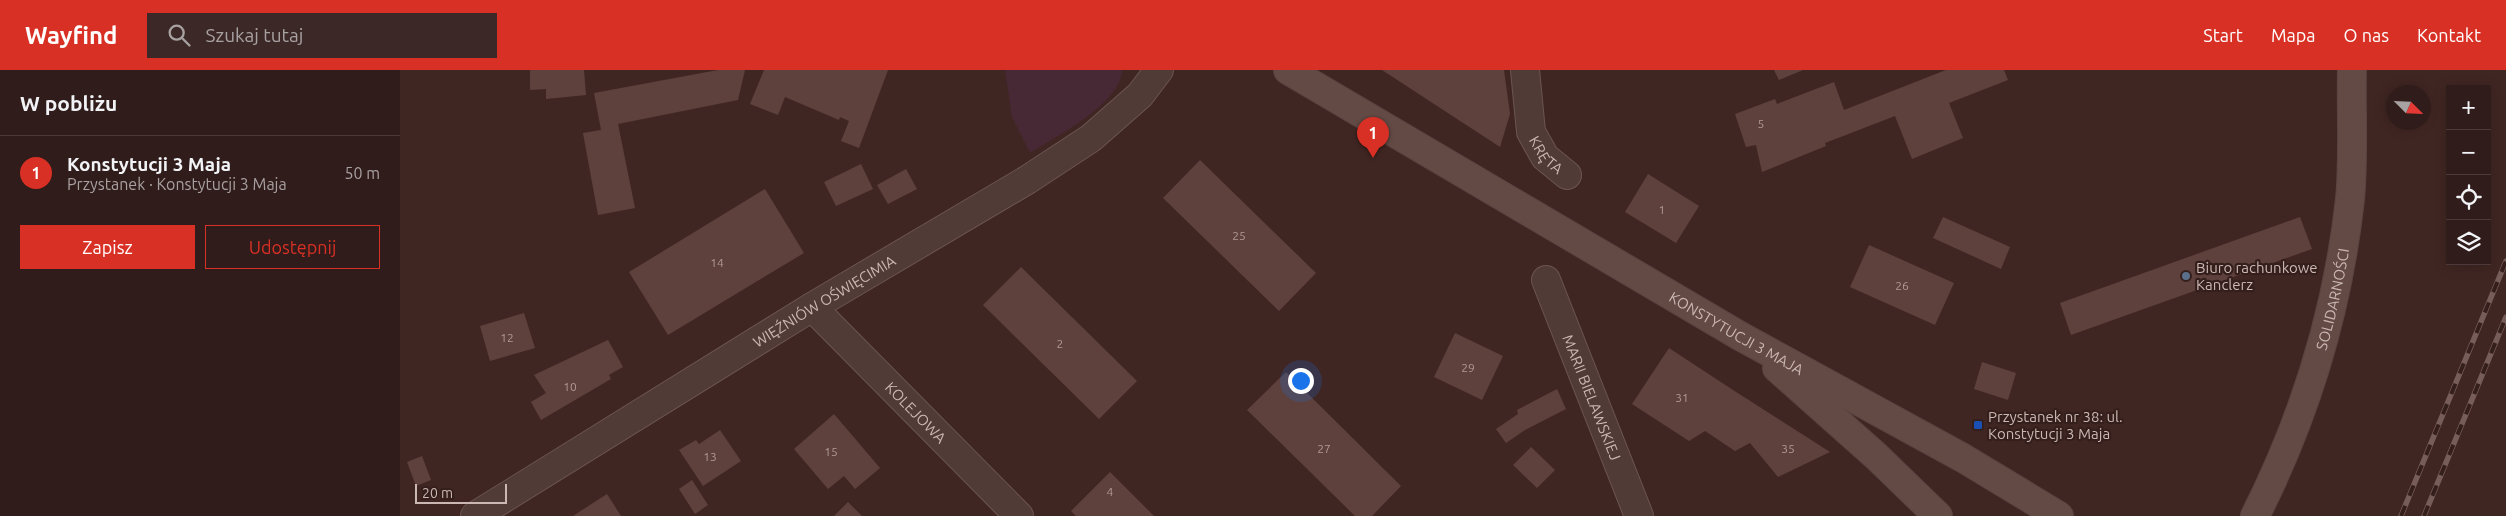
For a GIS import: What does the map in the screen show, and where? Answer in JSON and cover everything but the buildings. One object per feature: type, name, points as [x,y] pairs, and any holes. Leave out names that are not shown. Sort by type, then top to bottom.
[{"type":"main road","name":"KONSTYTUCJI 3 MAJA","points":[[1288,70],[1740,336],[1963,458],[2059,516]]},
{"type":"main road","name":"SOLIDARNOŚCI","points":[[2256,516],[2287,447],[2312,378],[2339,280],[2350,197],[2352,70]]},
{"type":"main road","points":[[1740,336],[1876,456],[1938,516]]},
{"type":"main road","points":[[1876,456],[1875,437],[1887,416]]},
{"type":"street","name":"WIĘŹNIÓW OŚWIĘCIMIA","points":[[475,516],[812,308],[1027,180],[1091,138],[1140,95],[1159,70]]},
{"type":"street","name":"KRĘTA","points":[[1525,70],[1531,132],[1544,157],[1567,175]]},
{"type":"street","name":"MARII BIELAWSKIEJ","points":[[1546,280],[1639,516]]},
{"type":"street","name":"KOLEJOWA","points":[[812,308],[1019,516]]},
{"type":"shaded area","points":[[1005,70],[1122,70],[1119,83],[1111,95],[1099,107],[1070,129],[1030,153],[1012,117]]},
{"type":"railway","points":[[2401,516],[2506,261]]},
{"type":"railway","points":[[2424,516],[2506,317]]},
{"type":"place","name":"Konstytucji 3 Maja","points":[[1373,158]]},
{"type":"place","name":"Biuro rachunkowe Kanclerz","points":[[2186,276]]},
{"type":"place","name":"Przystanek nr 38: ul. Konstytucji 3 Maja","points":[[1978,425]]}]
